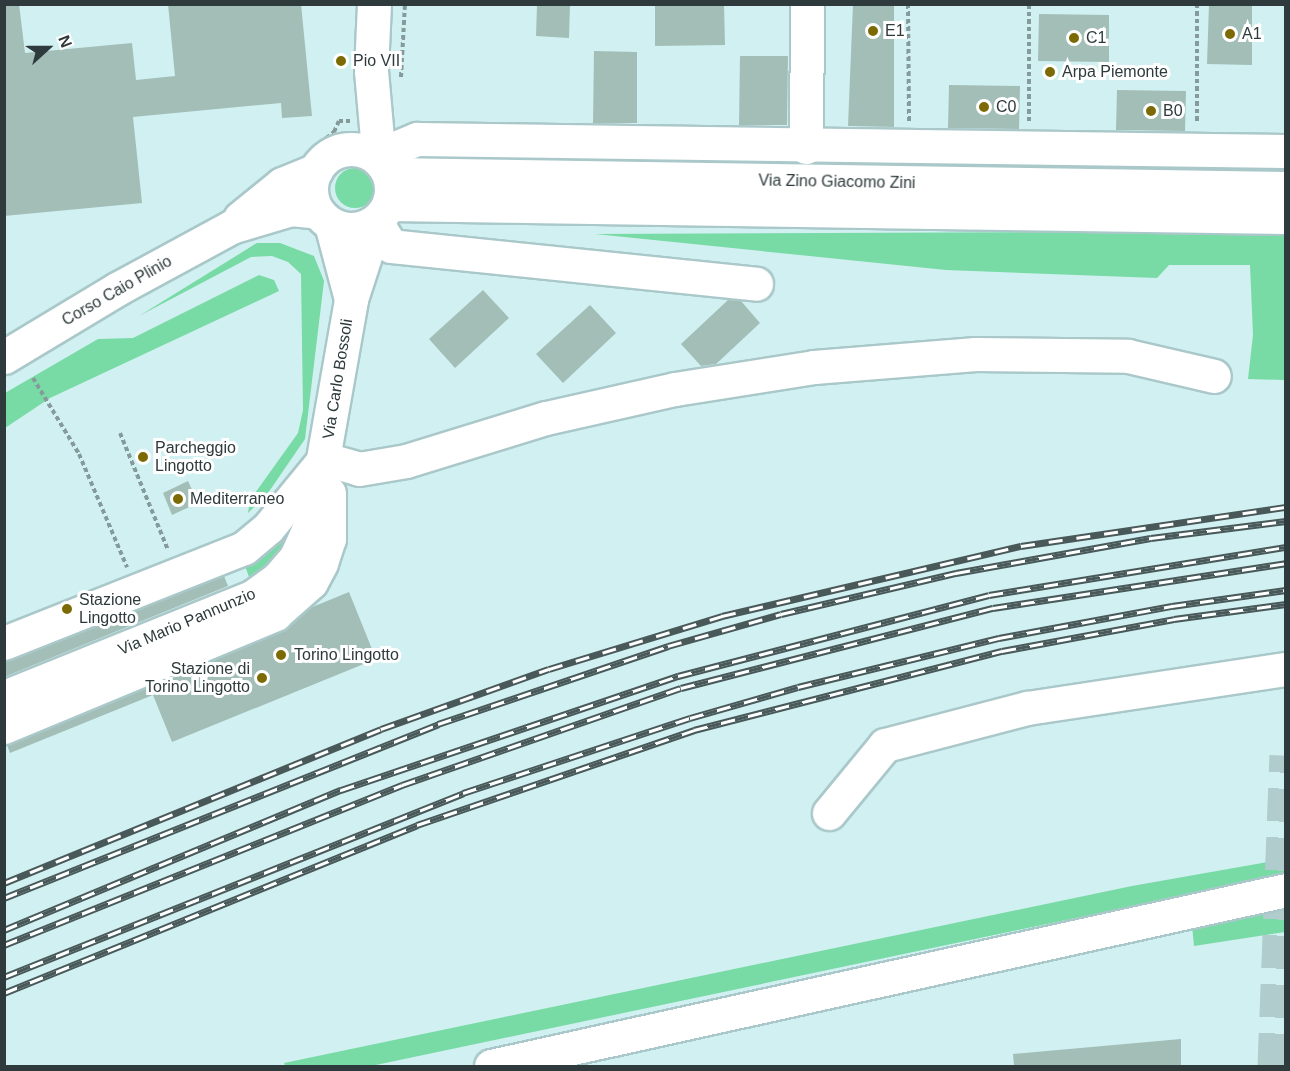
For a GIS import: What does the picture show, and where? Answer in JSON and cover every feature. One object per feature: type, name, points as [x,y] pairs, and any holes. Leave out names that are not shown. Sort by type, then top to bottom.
[{"type":"street","name":"Via Carlo Bossoli","points":[[325,459],[351,299],[383,185],[371,71],[374,4]]},
{"type":"street","points":[[806,147],[807,4]]},
{"type":"street","name":"Via Carlo Bossoli","points":[[346,149],[359,124],[371,71]]},
{"type":"street","points":[[756,284],[391,246],[383,185],[367,153],[346,149],[334,153],[316,170],[311,192],[325,218],[355,230],[383,185],[393,149],[417,139],[806,147],[1286,151]]},
{"type":"street","name":"Corso Caio Plinio","points":[[231,227],[259,199],[288,181],[316,170]]},
{"type":"street","name":"Via Zino Giacomo Zini","points":[[383,185],[1286,188]]},
{"type":"street","name":"Via Zino Giacomo Zini","points":[[383,185],[1286,217]]},
{"type":"street","name":"Corso Caio Plinio","points":[[4,357],[117,288],[231,227],[291,208],[325,218]]},
{"type":"street","name":"Via Carlo Bossoli","points":[[325,218],[351,299]]},
{"type":"street","points":[[4,643],[244,548],[268,528],[325,459],[359,469],[406,461],[546,418],[675,388],[814,367],[975,354],[1128,356],[1214,376]]},
{"type":"street","name":"Via Mario Pannunzio","points":[[4,697],[200,620],[252,597],[277,579],[296,557],[312,521],[325,459]]},
{"type":"street","name":"Via Mario Pannunzio","points":[[4,728],[244,630],[296,598],[321,563],[329,539],[331,507],[325,459]]},
{"type":"street","points":[[4,634],[45,610],[130,575],[290,500]]},
{"type":"street","points":[[829,813],[885,745],[1027,708],[1286,669]]},
{"type":"street","points":[[491,1066],[1286,890]]},
{"type":"path","points":[[400,86],[405,4]]},
{"type":"path","points":[[908,4],[909,128]]},
{"type":"path","points":[[1029,4],[1029,129]]},
{"type":"path","points":[[1197,4],[1197,130]]},
{"type":"path","points":[[33,378],[79,454],[130,575]]},
{"type":"path","points":[[120,433],[164,531],[170,557]]},
{"type":"green space","points":[[355,168],[363,169],[369,174],[374,180],[374,196],[369,202],[363,207],[355,208],[347,207],[341,202],[336,196],[335,188],[336,180],[341,174],[347,169]]},
{"type":"green space","points":[[1285,231],[1284,380],[1248,379],[1253,335],[1250,265],[1169,265],[1157,278],[946,270],[595,234]]},
{"type":"green space","points":[[257,243],[280,243],[314,256],[324,281],[305,439],[268,493],[248,513],[250,500],[298,433],[303,410],[301,274],[288,262],[272,256],[251,257],[139,316]]},
{"type":"green space","points":[[259,275],[274,280],[279,291],[50,398],[5,428],[5,393],[98,339],[133,338]]},
{"type":"green space","points":[[297,501],[294,542],[252,585],[241,555]]},
{"type":"green space","points":[[1285,859],[1285,874],[371,1066],[285,1066],[284,1063],[1132,886]]},
{"type":"green space","points":[[1285,905],[1285,932],[1194,946],[1192,925]]},
{"type":"building","points":[[4,4],[19,4],[25,53],[132,43],[136,80],[175,76],[168,4],[301,4],[312,116],[282,118],[281,103],[133,117],[142,203],[4,216]]},
{"type":"building","points":[[537,4],[570,4],[569,38],[536,36]]},
{"type":"building","points":[[655,4],[724,4],[725,45],[655,46]]},
{"type":"building","points":[[853,4],[894,4],[894,127],[848,126]]},
{"type":"building","name":"A1","points":[[1209,4],[1252,4],[1252,65],[1207,64]]},
{"type":"building","name":"C1","points":[[1039,14],[1109,15],[1109,62],[1038,61]]},
{"type":"building","points":[[594,51],[637,52],[637,123],[593,123]]},
{"type":"building","points":[[740,56],[788,56],[787,125],[739,125]]},
{"type":"building","name":"C0","points":[[949,85],[1020,86],[1019,129],[948,128]]},
{"type":"building","name":"B0","points":[[1117,90],[1186,91],[1185,131],[1116,130]]},
{"type":"building","points":[[483,290],[509,318],[455,368],[429,339]]},
{"type":"building","points":[[728,300],[741,301],[760,323],[716,364],[701,366],[681,344]]},
{"type":"building","points":[[590,305],[616,333],[563,383],[536,354]]},
{"type":"building","points":[[188,481],[198,503],[172,515],[163,493]]},
{"type":"building","points":[[224,576],[228,586],[4,677],[4,661]]},
{"type":"building","name":"Stazione di Torino Lingotto","points":[[349,592],[376,659],[172,742],[153,695],[10,753],[7,745],[282,631],[310,608]]},
{"type":"building","points":[[1181,1039],[1181,1066],[1014,1066],[1013,1054]]},
{"type":"tunnel","points":[[1274,1066],[1286,755]]},
{"type":"railway","points":[[4,883],[381,729],[549,669],[722,616],[1021,546],[1286,507]]},
{"type":"railway","points":[[4,898],[438,724],[668,646],[781,614],[956,573],[1151,538],[1286,521]]},
{"type":"railway","points":[[4,930],[341,790],[678,676],[989,595],[1286,547]]},
{"type":"railway","points":[[4,945],[402,785],[681,688],[993,608],[1286,563]]},
{"type":"railway","points":[[4,977],[463,793],[690,718],[798,687],[999,638],[1172,606],[1286,590]]},
{"type":"railway","points":[[4,993],[417,825],[694,730],[1002,651],[1174,619],[1286,604]]},
{"type":"place","name":"E1","points":[[873,31]]},
{"type":"place","name":"A1","points":[[1230,34]]},
{"type":"place","name":"C1","points":[[1074,38]]},
{"type":"place","name":"Pio VII","points":[[341,61]]},
{"type":"place","name":"Arpa Piemonte","points":[[1050,72]]},
{"type":"place","name":"C0","points":[[984,107]]},
{"type":"place","name":"B0","points":[[1151,111]]},
{"type":"place","name":"Parcheggio Lingotto","points":[[143,457]]},
{"type":"place","name":"Mediterraneo","points":[[178,499]]},
{"type":"place","name":"Stazione Lingotto","points":[[67,609]]},
{"type":"place","name":"Torino Lingotto","points":[[281,655]]},
{"type":"place","name":"Stazione di Torino Lingotto","points":[[262,678]]}]
